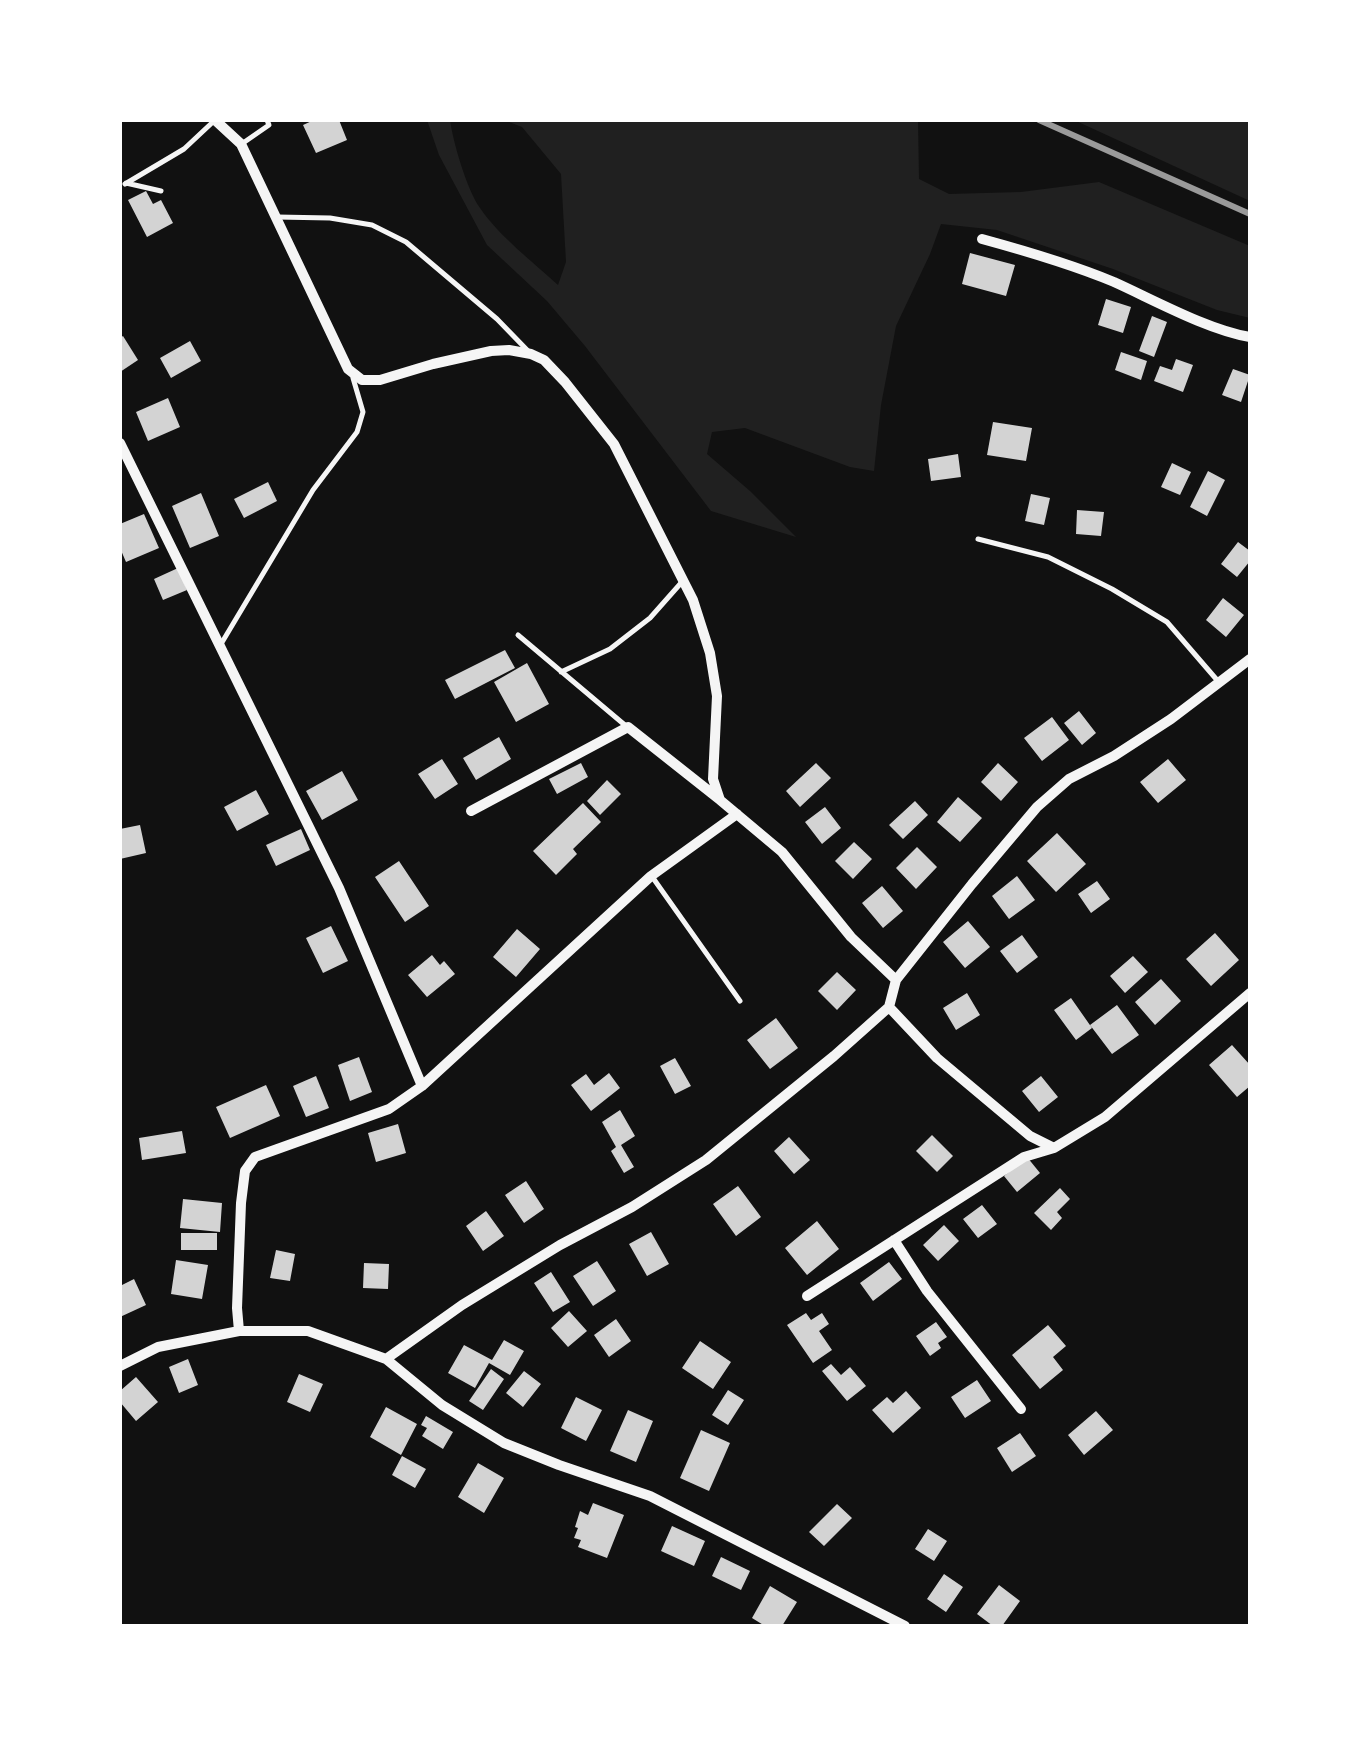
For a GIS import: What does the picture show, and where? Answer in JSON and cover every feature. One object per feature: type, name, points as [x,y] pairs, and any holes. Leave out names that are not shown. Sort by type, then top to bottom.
[{"type":"street","points":[[215,120],[241,144],[352,375],[362,380],[380,380],[491,351],[531,354],[544,360],[565,382],[614,444],[692,600],[710,654],[717,696],[713,778],[720,800]]},
{"type":"street","points":[[982,238],[1110,280],[1188,316],[1250,337]]},
{"type":"street","points":[[120,443],[339,888],[422,1086]]},
{"type":"street","points":[[386,1359],[462,1304],[706,1160],[889,1007],[896,980],[1037,807],[1069,779],[1171,719],[1250,659]]},
{"type":"street","points":[[471,811],[628,728],[782,852],[851,936],[896,980]]},
{"type":"street","points":[[239,1331],[241,1204],[245,1171],[254,1157],[389,1108],[422,1086],[651,876],[736,814]]},
{"type":"street","points":[[808,1296],[1024,1157],[1054,1148],[1105,1117],[1250,992]]},
{"type":"street","points":[[889,1007],[936,1058],[1030,1136],[1054,1148]]},
{"type":"street","points":[[894,1240],[927,1290],[1021,1409]]},
{"type":"street","points":[[120,1366],[158,1347],[239,1331],[308,1332],[386,1359],[442,1405],[504,1442],[559,1466],[650,1496],[905,1626]]},
{"type":"lane","points":[[122,182],[184,149],[215,120]]},
{"type":"lane","points":[[241,144],[269,125],[267,120]]},
{"type":"lane","points":[[122,182],[161,191]]},
{"type":"lane","points":[[276,217],[330,218],[372,225],[406,242],[497,318],[531,354]]},
{"type":"lane","points":[[221,645],[313,490],[357,432],[363,412],[352,375]]},
{"type":"lane","points":[[978,539],[1048,557],[1126,597],[1167,622],[1220,682]]},
{"type":"lane","points":[[561,672],[610,648],[650,618],[683,581]]},
{"type":"lane","points":[[518,634],[628,728]]},
{"type":"lane","points":[[651,876],[740,1001]]},
{"type":"shaded area","points":[[427,120],[450,120],[461,166],[480,208],[507,239],[558,285],[566,262],[561,174],[522,127],[504,120],[918,120],[919,179],[949,194],[1021,192],[1099,182],[1250,246],[1250,318],[1217,310],[997,230],[941,224],[896,326],[874,471],[850,467],[745,428],[712,432],[707,454],[796,537],[711,511],[585,346],[547,301],[487,245],[439,155]]},
{"type":"shaded area","points":[[1074,120],[1250,120],[1250,201]]},
{"type":"building","points":[[314,120],[339,120],[347,140],[316,153],[303,125]]},
{"type":"building","points":[[146,191],[153,204],[161,200],[173,223],[147,237],[128,200]]},
{"type":"building","points":[[970,253],[1015,265],[1006,296],[962,284]]},
{"type":"building","points":[[1106,299],[1131,307],[1123,333],[1098,325]]},
{"type":"building","points":[[1152,316],[1167,322],[1154,357],[1139,351]]},
{"type":"building","points":[[123,336],[138,360],[120,372],[120,338]]},
{"type":"building","points":[[190,341],[201,361],[171,378],[160,358]]},
{"type":"building","points":[[1121,352],[1147,361],[1141,380],[1115,370]]},
{"type":"building","points":[[1176,359],[1193,365],[1183,392],[1154,381],[1160,366],[1172,370]]},
{"type":"building","points":[[1233,369],[1250,375],[1241,402],[1222,395]]},
{"type":"building","points":[[168,398],[180,427],[148,441],[136,412]]},
{"type":"building","points":[[993,422],[1032,428],[1026,461],[987,455]]},
{"type":"building","points":[[958,454],[961,477],[931,481],[928,459]]},
{"type":"building","points":[[1172,463],[1191,472],[1180,495],[1161,487]]},
{"type":"building","points":[[1208,471],[1225,480],[1207,516],[1190,507]]},
{"type":"building","points":[[268,482],[277,501],[244,518],[234,499]]},
{"type":"building","points":[[201,493],[219,536],[190,548],[172,506]]},
{"type":"building","points":[[1031,494],[1050,498],[1044,525],[1025,521]]},
{"type":"building","points":[[1077,510],[1104,512],[1101,536],[1076,534]]},
{"type":"building","points":[[144,514],[159,548],[126,562],[120,548],[120,524]]},
{"type":"building","points":[[1238,542],[1250,551],[1250,561],[1237,577],[1221,564]]},
{"type":"building","points":[[178,568],[187,590],[163,600],[154,579]]},
{"type":"building","points":[[1223,598],[1244,615],[1226,637],[1206,620]]},
{"type":"building","points":[[505,650],[515,668],[455,699],[445,680]]},
{"type":"building","points":[[527,663],[549,704],[516,722],[494,682]]},
{"type":"building","points":[[1079,711],[1096,733],[1082,745],[1064,723]]},
{"type":"building","points":[[1052,717],[1069,740],[1042,761],[1024,738]]},
{"type":"building","points":[[499,737],[511,759],[476,780],[463,758]]},
{"type":"building","points":[[442,759],[458,784],[435,799],[418,774]]},
{"type":"building","points":[[1168,759],[1186,780],[1158,803],[1140,782]]},
{"type":"building","points":[[581,763],[588,777],[557,794],[549,779]]},
{"type":"building","points":[[816,763],[831,778],[800,807],[786,791]]},
{"type":"building","points":[[998,763],[1018,782],[1001,801],[981,782]]},
{"type":"building","points":[[342,771],[358,800],[322,820],[306,791]]},
{"type":"building","points":[[607,780],[621,794],[600,815],[587,801]]},
{"type":"building","points":[[256,790],[269,814],[237,831],[224,807]]},
{"type":"building","points":[[958,797],[982,818],[960,842],[937,822]]},
{"type":"building","points":[[915,801],[928,815],[903,839],[889,825]]},
{"type":"building","points":[[583,803],[601,822],[573,849],[577,854],[556,875],[533,851]]},
{"type":"building","points":[[825,807],[841,828],[822,844],[805,822]]},
{"type":"building","points":[[140,825],[146,853],[120,859],[120,829]]},
{"type":"building","points":[[301,829],[310,850],[276,866],[266,845]]},
{"type":"building","points":[[1057,833],[1086,864],[1056,892],[1027,861]]},
{"type":"building","points":[[854,842],[872,859],[853,879],[835,861]]},
{"type":"building","points":[[917,847],[937,867],[916,889],[896,868]]},
{"type":"building","points":[[399,861],[429,906],[405,922],[375,877]]},
{"type":"building","points":[[1017,876],[1035,900],[1009,919],[992,896]]},
{"type":"building","points":[[1097,881],[1110,899],[1091,913],[1078,894]]},
{"type":"building","points":[[882,886],[903,911],[883,928],[862,903]]},
{"type":"building","points":[[968,921],[990,947],[965,968],[943,942]]},
{"type":"building","points":[[331,926],[348,961],[323,973],[306,938]]},
{"type":"building","points":[[517,929],[540,949],[516,977],[493,957]]},
{"type":"building","points":[[1215,933],[1239,960],[1211,986],[1186,959]]},
{"type":"building","points":[[1022,935],[1038,957],[1017,973],[1000,951]]},
{"type":"building","points":[[432,955],[440,965],[444,961],[455,974],[427,997],[408,975]]},
{"type":"building","points":[[1133,956],[1148,972],[1125,993],[1110,976]]},
{"type":"building","points":[[837,972],[856,990],[837,1010],[818,991]]},
{"type":"building","points":[[1161,979],[1181,1001],[1155,1025],[1135,1002]]},
{"type":"building","points":[[967,993],[980,1015],[956,1030],[943,1008]]},
{"type":"building","points":[[1071,998],[1092,1028],[1076,1040],[1054,1010]]},
{"type":"building","points":[[1117,1005],[1139,1035],[1112,1054],[1090,1025]]},
{"type":"building","points":[[776,1018],[798,1048],[770,1069],[747,1040]]},
{"type":"building","points":[[1232,1045],[1250,1065],[1250,1086],[1237,1097],[1209,1065]]},
{"type":"building","points":[[359,1057],[372,1092],[350,1101],[338,1065]]},
{"type":"building","points":[[675,1058],[691,1086],[675,1094],[660,1066]]},
{"type":"building","points":[[609,1073],[620,1088],[591,1111],[571,1085],[586,1074],[594,1085]]},
{"type":"building","points":[[316,1076],[329,1108],[306,1117],[293,1086]]},
{"type":"building","points":[[1041,1076],[1058,1097],[1039,1112],[1022,1091]]},
{"type":"building","points":[[266,1085],[280,1116],[230,1138],[216,1107]]},
{"type":"building","points":[[620,1110],[635,1136],[621,1145],[634,1167],[624,1173],[611,1151],[616,1147],[602,1122]]},
{"type":"building","points":[[398,1124],[406,1153],[376,1162],[368,1133]]},
{"type":"building","points":[[182,1131],[186,1153],[142,1160],[139,1138]]},
{"type":"building","points":[[932,1135],[953,1156],[937,1172],[916,1151]]},
{"type":"building","points":[[789,1137],[810,1160],[794,1174],[774,1151]]},
{"type":"building","points":[[1027,1157],[1040,1173],[1017,1192],[1004,1176]]},
{"type":"building","points":[[526,1181],[544,1209],[524,1223],[505,1195]]},
{"type":"building","points":[[738,1186],[761,1217],[736,1236],[713,1204]]},
{"type":"building","points":[[1060,1188],[1070,1199],[1057,1212],[1062,1218],[1051,1230],[1034,1213]]},
{"type":"building","points":[[183,1199],[222,1203],[220,1232],[180,1228]]},
{"type":"building","points":[[982,1205],[997,1224],[978,1238],[963,1219]]},
{"type":"building","points":[[486,1211],[504,1236],[483,1251],[466,1226]]},
{"type":"building","points":[[817,1221],[839,1249],[807,1275],[785,1248]]},
{"type":"building","points":[[944,1225],[959,1241],[938,1261],[923,1245]]},
{"type":"building","points":[[651,1232],[669,1264],[647,1276],[629,1244]]},
{"type":"building","points":[[181,1233],[217,1233],[217,1250],[181,1250]]},
{"type":"building","points":[[276,1250],[295,1254],[290,1281],[270,1278]]},
{"type":"building","points":[[176,1260],[208,1265],[202,1299],[171,1294]]},
{"type":"building","points":[[597,1261],[616,1291],[593,1306],[573,1276]]},
{"type":"building","points":[[889,1262],[902,1279],[873,1301],[860,1283]]},
{"type":"building","points":[[364,1263],[389,1264],[388,1289],[363,1288]]},
{"type":"building","points":[[551,1272],[570,1302],[553,1312],[534,1283]]},
{"type":"building","points":[[134,1279],[146,1305],[120,1317],[120,1286]]},
{"type":"building","points":[[569,1311],[587,1331],[568,1347],[551,1328]]},
{"type":"building","points":[[806,1313],[811,1320],[822,1313],[829,1324],[819,1331],[832,1350],[813,1363],[787,1325]]},
{"type":"building","points":[[616,1319],[631,1341],[609,1357],[594,1335]]},
{"type":"building","points":[[936,1322],[947,1337],[930,1356],[916,1336]]},
{"type":"building","points":[[1048,1325],[1066,1346],[1053,1357],[1063,1370],[1040,1389],[1012,1355]]},
{"type":"building","points":[[504,1340],[524,1351],[510,1375],[489,1363],[475,1388],[448,1373],[464,1345],[492,1360]]},
{"type":"building","points":[[700,1341],[731,1362],[713,1389],[682,1368]]},
{"type":"building","points":[[188,1359],[198,1385],[179,1393],[169,1367]]},
{"type":"building","points":[[831,1364],[841,1375],[850,1367],[866,1386],[847,1401],[822,1371]]},
{"type":"building","points":[[491,1369],[504,1379],[483,1410],[469,1401]]},
{"type":"building","points":[[524,1371],[541,1384],[523,1407],[506,1393]]},
{"type":"building","points":[[299,1374],[323,1384],[310,1412],[287,1402]]},
{"type":"building","points":[[136,1377],[158,1402],[136,1421],[120,1402],[120,1391]]},
{"type":"building","points":[[977,1380],[991,1401],[965,1418],[951,1397]]},
{"type":"building","points":[[728,1390],[744,1400],[728,1425],[712,1415]]},
{"type":"building","points":[[906,1391],[921,1408],[893,1433],[872,1410],[887,1397],[893,1403]]},
{"type":"building","points":[[576,1397],[602,1410],[586,1441],[561,1428]]},
{"type":"building","points":[[386,1407],[417,1424],[401,1455],[370,1437]]},
{"type":"building","points":[[628,1410],[653,1421],[636,1462],[610,1451]]},
{"type":"building","points":[[1096,1411],[1113,1430],[1084,1455],[1068,1435]]},
{"type":"building","points":[[426,1416],[453,1432],[443,1449],[422,1436],[427,1428],[421,1425]]},
{"type":"building","points":[[701,1430],[730,1443],[709,1491],[680,1478]]},
{"type":"building","points":[[1020,1433],[1036,1456],[1012,1472],[997,1448]]},
{"type":"building","points":[[402,1456],[426,1469],[415,1488],[392,1475]]},
{"type":"building","points":[[478,1463],[504,1478],[484,1513],[458,1497]]},
{"type":"building","points":[[593,1503],[624,1515],[607,1558],[578,1547],[581,1540],[574,1538],[580,1511],[588,1515]]},
{"type":"building","points":[[837,1504],[852,1518],[824,1546],[809,1532]]},
{"type":"building","points":[[672,1526],[705,1541],[694,1566],[661,1551]]},
{"type":"building","points":[[928,1529],[947,1541],[934,1561],[915,1549]]},
{"type":"building","points":[[721,1557],[750,1571],[741,1590],[712,1576]]},
{"type":"building","points":[[944,1574],[963,1587],[946,1612],[927,1599]]},
{"type":"building","points":[[999,1585],[1020,1601],[1002,1626],[993,1626],[977,1614]]},
{"type":"building","points":[[770,1586],[797,1602],[782,1626],[765,1626],[752,1618]]},
{"type":"railway","points":[[1039,120],[1250,214]]}]
